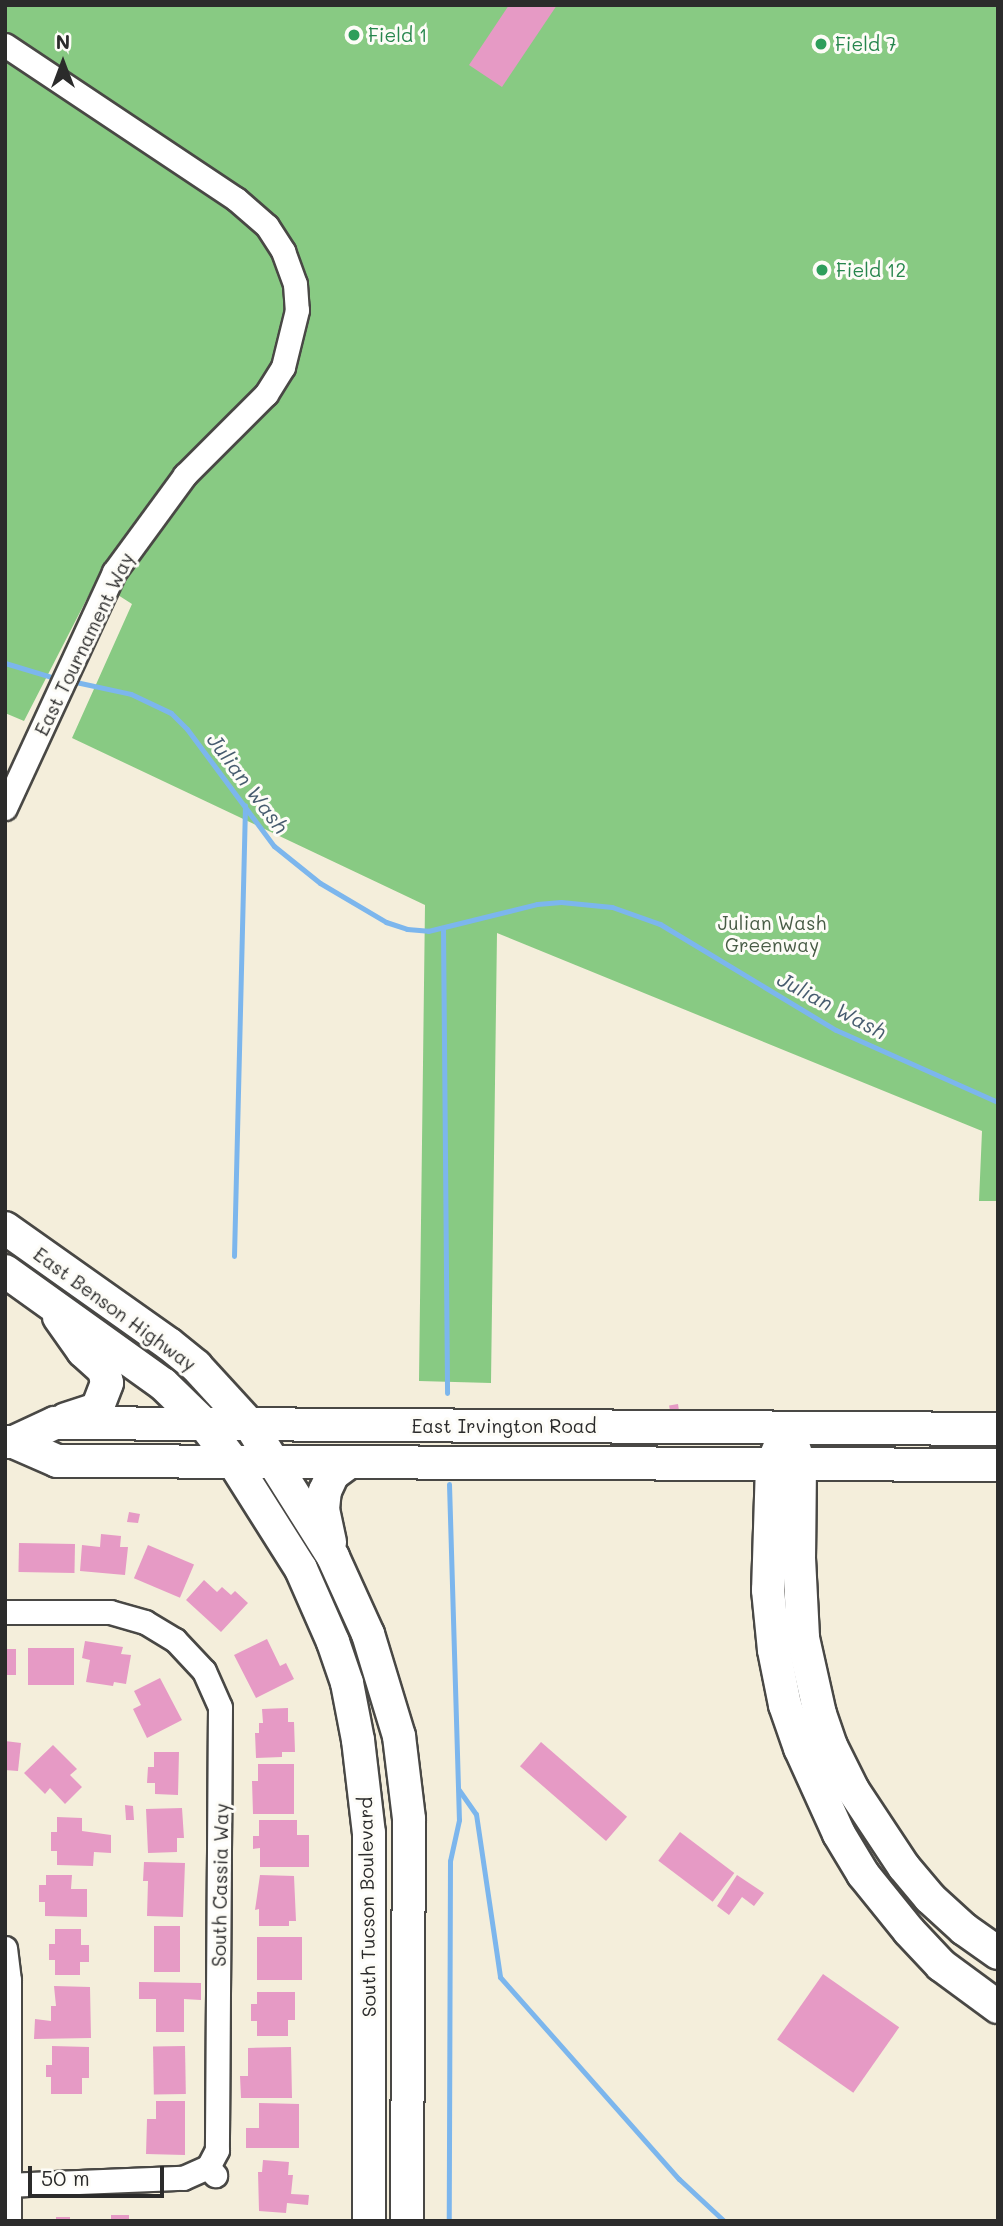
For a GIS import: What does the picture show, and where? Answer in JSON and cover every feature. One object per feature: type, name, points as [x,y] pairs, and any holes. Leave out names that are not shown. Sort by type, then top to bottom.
[{"type":"main road","name":"East Benson Highway","points":[[5,1228],[187,1359],[250,1424]]},
{"type":"main road","name":"East Benson Highway","points":[[5,1271],[163,1384],[204,1424]]},
{"type":"main road","points":[[46,1299],[83,1351],[104,1370],[107,1383],[97,1409],[55,1423]]},
{"type":"main road","name":"East Irvington Road","points":[[10,1442],[55,1423],[998,1429]]},
{"type":"main road","name":"South Tucson Boulevard","points":[[204,1424],[234,1462],[301,1569],[347,1683],[358,1740],[369,1833],[369,2221]]},
{"type":"main road","name":"South Tucson Boulevard","points":[[250,1424],[333,1557],[368,1634],[382,1674],[405,1774],[409,1819],[407,2221]]},
{"type":"main road","points":[[788,1427],[786,1465],[768,1590],[774,1650],[785,1705],[814,1783],[857,1864],[889,1907],[941,1965],[998,2007]]},
{"type":"main road","name":"East Irvington Road","points":[[10,1442],[57,1461],[464,1465],[998,1465]]},
{"type":"main road","points":[[333,1557],[323,1509],[325,1495],[333,1474],[348,1464]]},
{"type":"main road","points":[[786,1465],[799,1558],[803,1638],[820,1714],[831,1746],[853,1790],[904,1867],[930,1898],[964,1929],[998,1953]]},
{"type":"street","name":"East Tournament Way","points":[[5,45],[236,199],[267,226],[283,251],[295,284],[297,310],[283,367],[266,394],[185,475],[134,541],[114,572],[5,808]]},
{"type":"street","name":"South Cassia Way","points":[[5,1612],[110,1612],[145,1622],[175,1640],[204,1671],[220,1707],[218,2150],[212,2171],[183,2178],[6,2184]]},
{"type":"street","points":[[5,1948],[6,2184],[9,2221]]},
{"type":"green space","name":"Julian Wash Greenway","points":[[5,5],[998,5],[998,1201],[979,1201],[982,1131],[497,933],[491,1383],[419,1381],[425,905],[72,738],[132,604],[96,581],[24,721],[5,713]]},
{"type":"building","points":[[509,5],[557,5],[502,87],[469,65]]},
{"type":"building","points":[[678,1404],[679,1410],[670,1411],[669,1405]]},
{"type":"building","points":[[129,1512],[140,1514],[138,1523],[127,1522]]},
{"type":"building","points":[[101,1534],[121,1536],[120,1547],[128,1547],[125,1575],[80,1571],[82,1545],[100,1547]]},
{"type":"building","points":[[19,1543],[75,1544],[74,1573],[18,1572]]},
{"type":"building","points":[[148,1545],[194,1565],[180,1598],[134,1578]]},
{"type":"building","points":[[204,1580],[217,1592],[222,1587],[231,1595],[235,1591],[248,1603],[221,1632],[186,1600]]},
{"type":"building","points":[[267,1639],[280,1666],[286,1663],[294,1679],[256,1698],[234,1655]]},
{"type":"building","points":[[85,1641],[123,1647],[121,1654],[131,1655],[126,1684],[114,1682],[113,1686],[86,1682],[90,1660],[82,1658]]},
{"type":"building","points":[[28,1648],[74,1648],[74,1685],[28,1685]]},
{"type":"building","points":[[5,1649],[16,1649],[16,1675],[5,1675]]},
{"type":"building","points":[[160,1678],[182,1720],[147,1738],[133,1709],[141,1705],[134,1691]]},
{"type":"building","points":[[288,1708],[288,1722],[294,1722],[295,1752],[282,1752],[282,1757],[256,1758],[255,1733],[259,1733],[259,1723],[263,1723],[262,1709]]},
{"type":"building","points":[[5,1741],[21,1743],[18,1771],[5,1770]]},
{"type":"building","points":[[541,1742],[627,1817],[606,1841],[520,1766]]},
{"type":"building","points":[[53,1745],[77,1769],[70,1775],[82,1787],[65,1804],[50,1788],[45,1794],[24,1773]]},
{"type":"building","points":[[154,1752],[179,1752],[178,1795],[155,1794],[155,1783],[147,1783],[148,1767],[154,1767]]},
{"type":"building","points":[[258,1764],[294,1764],[294,1814],[253,1814],[252,1781],[258,1781]]},
{"type":"building","points":[[125,1805],[133,1806],[134,1820],[126,1820]]},
{"type":"building","points":[[182,1808],[184,1838],[177,1838],[177,1852],[148,1853],[146,1809]]},
{"type":"building","points":[[57,1817],[82,1818],[82,1831],[111,1835],[111,1853],[94,1852],[93,1866],[57,1865],[57,1851],[51,1851],[51,1832],[57,1832]]},
{"type":"building","points":[[259,1820],[297,1820],[297,1835],[309,1835],[309,1867],[260,1867],[260,1848],[253,1849],[253,1836],[259,1836]]},
{"type":"building","points":[[680,1832],[734,1873],[713,1902],[658,1861]]},
{"type":"building","points":[[144,1862],[185,1863],[183,1917],[147,1916],[148,1881],[143,1881]]},
{"type":"building","points":[[46,1875],[72,1875],[71,1889],[87,1889],[87,1917],[45,1916],[45,1902],[39,1902],[39,1885],[46,1885]]},
{"type":"building","points":[[260,1875],[294,1876],[296,1921],[289,1921],[289,1926],[259,1926],[259,1909],[255,1910]]},
{"type":"building","points":[[737,1875],[764,1893],[754,1906],[742,1897],[729,1915],[717,1906]]},
{"type":"building","points":[[154,1926],[180,1926],[180,1972],[154,1972]]},
{"type":"building","points":[[55,1929],[81,1929],[81,1945],[89,1945],[89,1962],[80,1962],[80,1975],[55,1975],[55,1960],[49,1960],[49,1944],[55,1944]]},
{"type":"building","points":[[257,1937],[302,1937],[302,1980],[257,1980]]},
{"type":"building","points":[[823,1974],[899,2027],[853,2093],[777,2040]]},
{"type":"building","points":[[139,1982],[201,1983],[201,2000],[184,1999],[184,2032],[156,2032],[156,1999],[139,1999]]},
{"type":"building","points":[[54,1986],[90,1987],[91,2038],[34,2039],[35,2019],[51,2021],[51,2006],[56,2006]]},
{"type":"building","points":[[257,1992],[295,1992],[295,2020],[288,2020],[288,2036],[257,2036],[257,2021],[251,2021],[251,2004],[257,2004]]},
{"type":"building","points":[[52,2046],[89,2047],[89,2078],[82,2078],[82,2094],[51,2094],[51,2077],[46,2077],[46,2065],[52,2065]]},
{"type":"building","points":[[185,2046],[186,2094],[154,2095],[153,2047]]},
{"type":"building","points":[[291,2047],[292,2098],[241,2098],[240,2076],[248,2076],[248,2048]]},
{"type":"building","points":[[156,2101],[185,2101],[185,2155],[146,2154],[147,2119],[156,2119]]},
{"type":"building","points":[[259,2103],[299,2104],[299,2148],[246,2148],[246,2128],[259,2128]]},
{"type":"building","points":[[263,2160],[289,2162],[288,2175],[293,2175],[291,2194],[309,2195],[308,2205],[287,2203],[286,2213],[259,2211],[258,2172],[262,2172]]},
{"type":"building","points":[[111,2215],[129,2215],[129,2221],[111,2221]]},
{"type":"building","points":[[56,2217],[70,2217],[70,2221],[56,2221]]},
{"type":"waterway","name":"Julian Wash","points":[[5,663],[58,679]]},
{"type":"waterway","name":"Julian Wash","points":[[71,681],[131,694],[171,713],[187,729],[274,846],[320,883],[386,922],[407,929],[428,931],[537,904],[561,902],[612,907],[660,924],[836,1030],[998,1102]]},
{"type":"waterway","points":[[234,1256],[245,805]]},
{"type":"waterway","points":[[443,928],[447,1393]]},
{"type":"waterway","points":[[449,1484],[459,1820],[450,1861],[449,2221]]},
{"type":"waterway","points":[[459,1790],[476,1814],[500,1977],[679,2179],[724,2221]]},
{"type":"place","name":"Field 1","points":[[354,35]]},
{"type":"place","name":"Field 7","points":[[821,44]]},
{"type":"place","name":"Field 12","points":[[822,270]]}]
